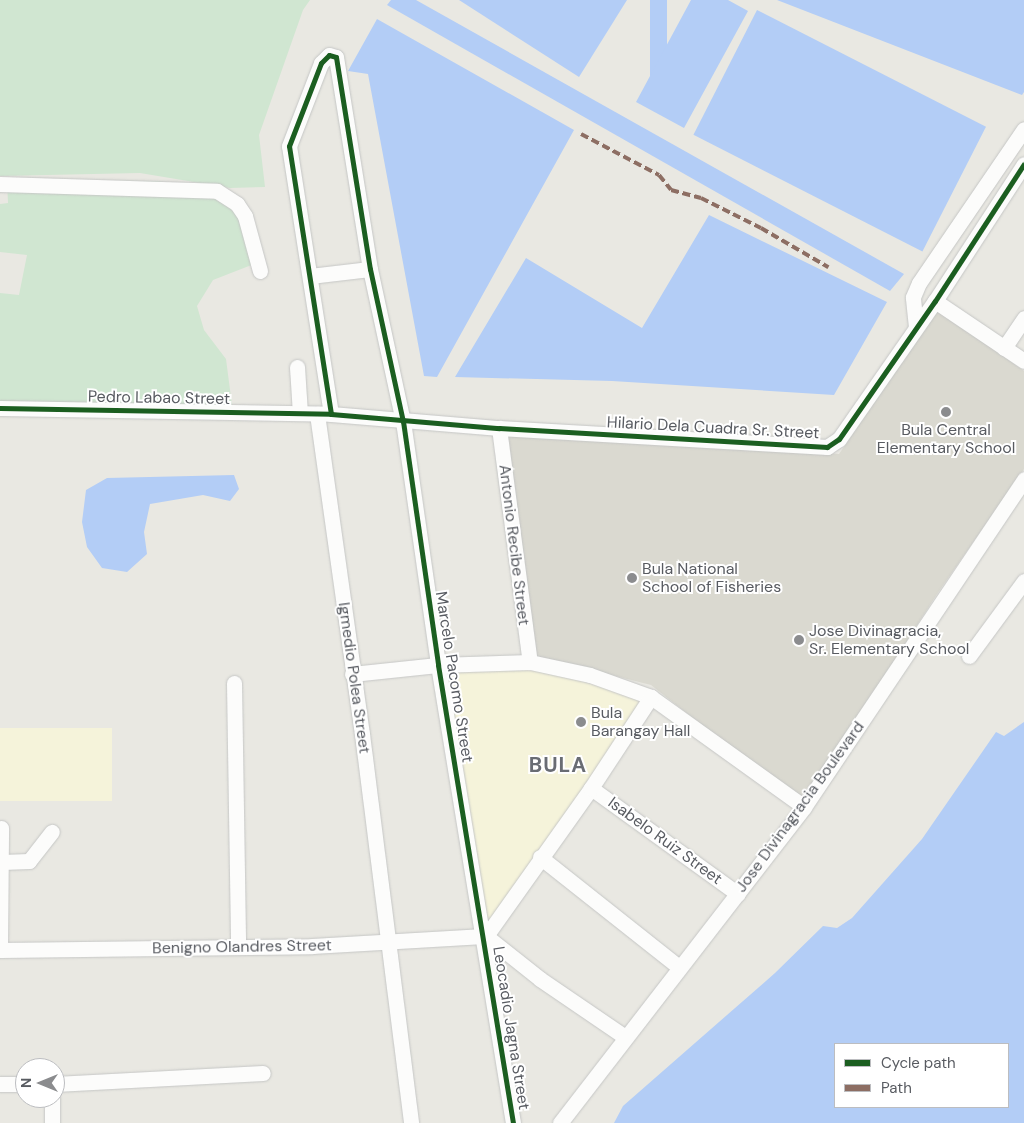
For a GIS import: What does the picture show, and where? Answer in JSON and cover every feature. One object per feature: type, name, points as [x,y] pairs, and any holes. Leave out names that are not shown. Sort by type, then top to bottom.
[{"type":"street","name":"Igmedio Polea Street","points":[[370,269],[336,57],[329,56],[321,63],[289,146],[310,276],[352,674],[362,734],[411,1123]]},
{"type":"street","points":[[916,327],[913,297],[919,283],[1024,129]]},
{"type":"street","name":"Hilario Dela Cuadra Sr. Street","points":[[324,414],[499,428],[827,447],[839,439],[935,301],[1024,164]]},
{"type":"street","points":[[0,184],[217,191],[237,204],[245,216],[260,271]]},
{"type":"street","points":[[310,276],[370,269]]},
{"type":"street","name":"Marcelo Pacomo Street","points":[[370,269],[403,421],[438,665],[485,936]]},
{"type":"street","points":[[935,301],[1024,361]]},
{"type":"street","points":[[1004,348],[1024,318]]},
{"type":"street","points":[[297,367],[300,413]]},
{"type":"street","name":"Pedro Labao Street","points":[[0,408],[324,414]]},
{"type":"street","name":"Antonio Recibe Street","points":[[499,428],[530,662]]},
{"type":"street","name":"Jose Divinagracia Boulevard","points":[[560,1123],[804,807],[1024,478]]},
{"type":"street","points":[[969,656],[1024,581]]},
{"type":"street","points":[[352,674],[438,665],[530,662],[590,675],[652,697],[804,807]]},
{"type":"street","points":[[234,683],[238,947]]},
{"type":"street","points":[[625,1037],[540,979],[485,936],[591,788],[652,697]]},
{"type":"street","name":"Isabelo Ruiz Street","points":[[591,788],[738,894]]},
{"type":"street","points":[[0,950],[1,828]]},
{"type":"street","points":[[2,862],[29,861],[52,832]]},
{"type":"street","points":[[540,857],[679,967]]},
{"type":"street","name":"Benigno Olandres Street","points":[[0,950],[389,943],[485,936]]},
{"type":"street","name":"Leocadio Jagna Street","points":[[485,936],[513,1123]]},
{"type":"street","points":[[65,1083],[263,1073]]},
{"type":"street","points":[[0,1084],[15,1084]]},
{"type":"street","points":[[52,1108],[52,1123]]},
{"type":"shaded area","points":[[938,310],[1024,371],[1024,469],[937,594],[802,804],[651,685],[532,655],[507,433],[839,454]]},
{"type":"shaded area","points":[[443,667],[534,667],[645,700],[485,929]]},
{"type":"shaded area","points":[[0,728],[112,728],[112,801],[0,801]]},
{"type":"green space","points":[[0,0],[310,0],[303,10],[259,135],[265,187],[230,188],[140,173],[0,176]]},
{"type":"green space","points":[[7,180],[156,181],[230,191],[262,261],[213,280],[197,306],[204,330],[226,359],[232,405],[0,407],[0,293],[19,295],[27,255],[0,252],[0,204],[8,203]]},
{"type":"water","points":[[391,0],[416,0],[904,274],[890,291],[387,5]]},
{"type":"water","points":[[459,0],[627,0],[579,77]]},
{"type":"water","points":[[650,0],[667,0],[667,94],[650,94]]},
{"type":"water","points":[[691,0],[728,0],[748,11],[684,128],[636,102]]},
{"type":"water","points":[[777,0],[1024,0],[1024,92],[1022,95]]},
{"type":"water","points":[[757,10],[986,127],[922,251],[693,135]]},
{"type":"water","points":[[377,19],[574,130],[437,377],[424,376],[368,74],[348,71]]},
{"type":"water","points":[[709,215],[887,302],[834,395],[612,381],[455,377],[526,258],[642,328]]},
{"type":"water","points":[[234,475],[239,489],[230,501],[203,495],[150,504],[144,532],[147,554],[127,572],[102,568],[87,547],[82,522],[86,490],[107,478]]},
{"type":"water","points":[[1024,722],[1024,1123],[614,1123],[623,1106],[775,973],[823,926],[837,928],[852,918],[922,839],[996,732],[1004,736]]},
{"type":"marked path","points":[[581,134],[659,175],[671,190],[701,198],[761,228],[828,267]]},
{"type":"cycle path","points":[[331,414],[289,146],[321,63],[329,55],[336,57],[370,269],[403,421],[438,665],[513,1123]]},
{"type":"cycle path","points":[[0,408],[331,414],[499,428],[827,447],[839,439],[935,301],[1024,164]]},
{"type":"place","name":"Bula Central Elementary School","points":[[946,412]]},
{"type":"place","name":"Bula National School of Fisheries","points":[[632,578]]},
{"type":"place","name":"Jose Divinagracia, Sr. Elementary School","points":[[799,640]]},
{"type":"place","name":"Bula Barangay Hall","points":[[581,722]]},
{"type":"district","name":"BULA","points":[[558,765]]}]
